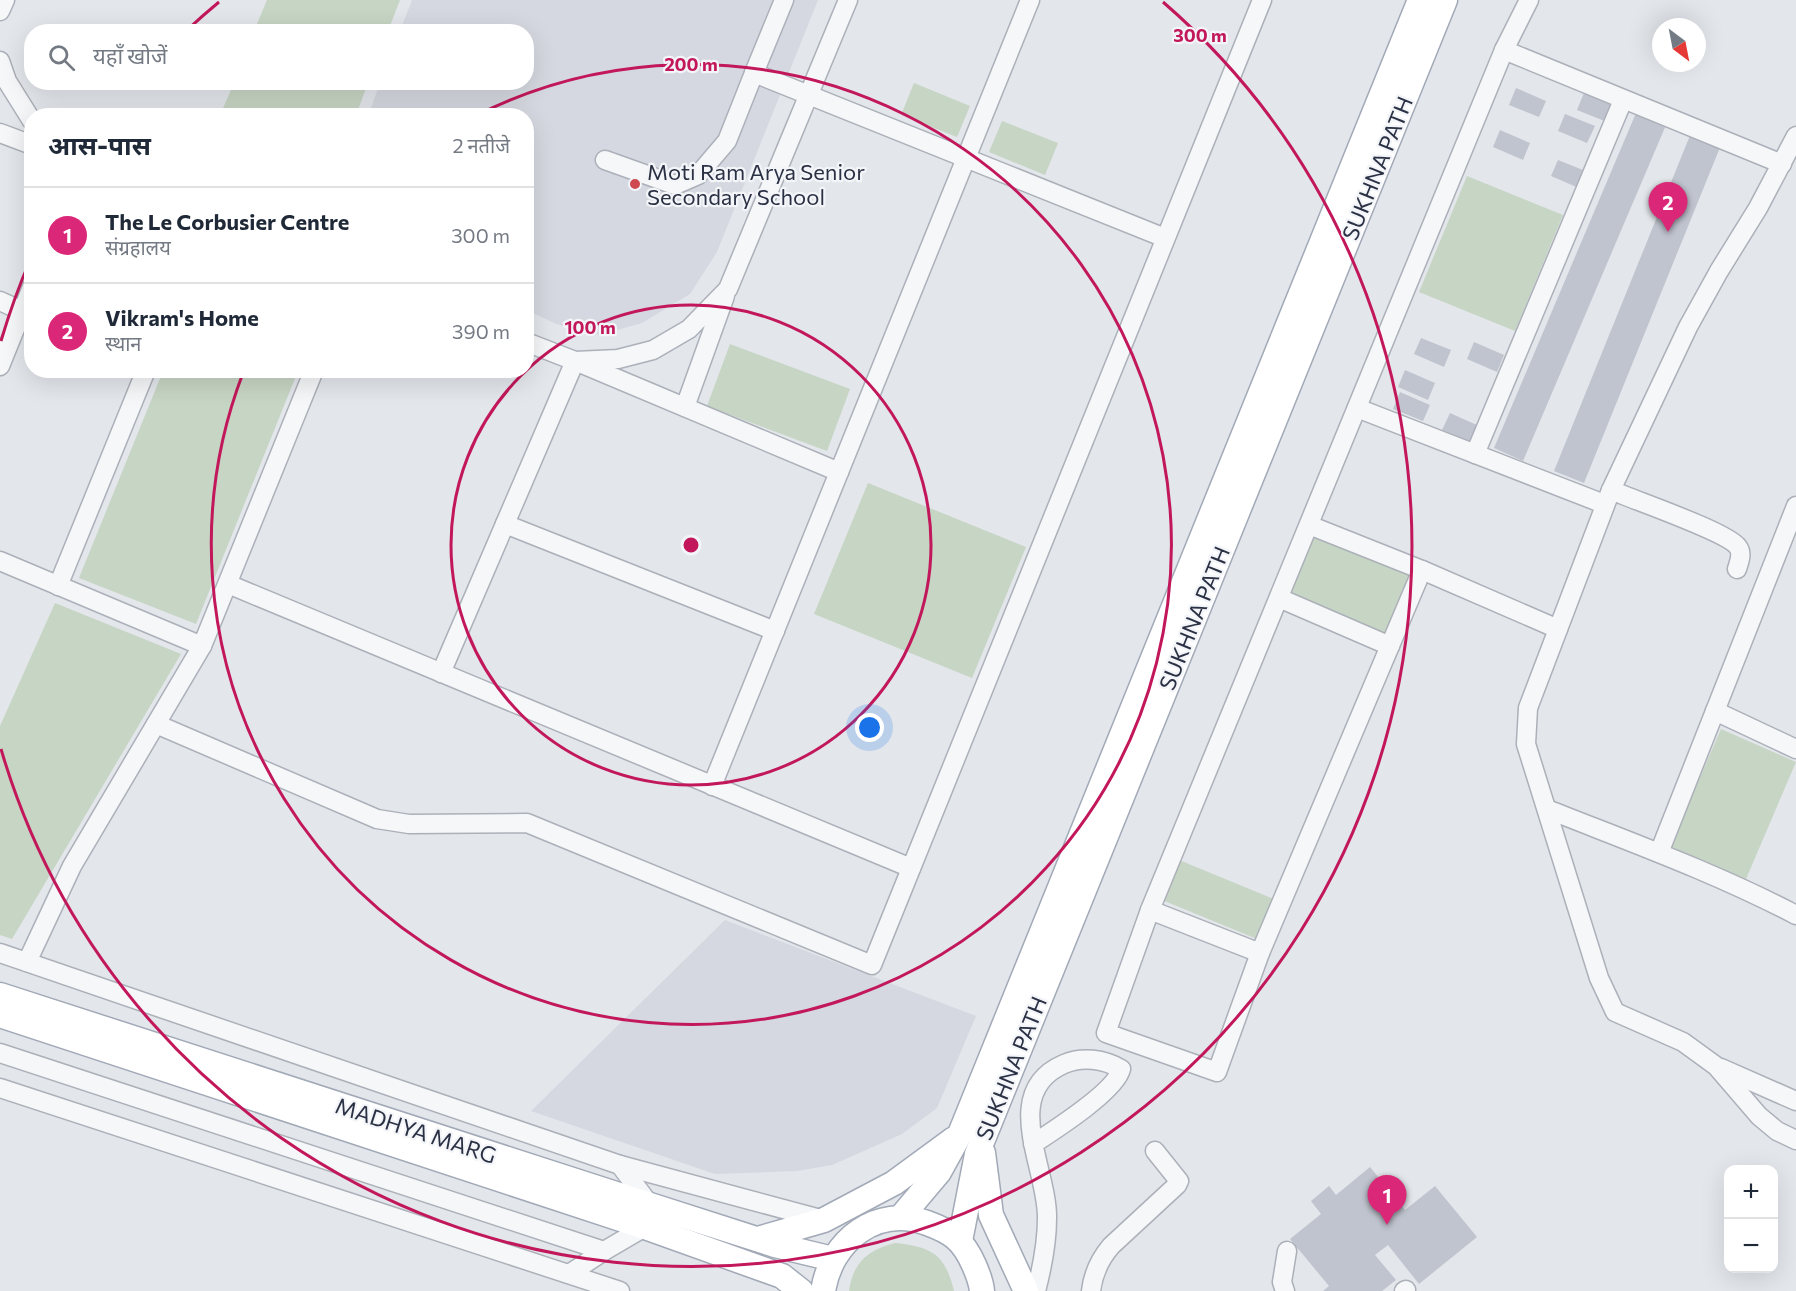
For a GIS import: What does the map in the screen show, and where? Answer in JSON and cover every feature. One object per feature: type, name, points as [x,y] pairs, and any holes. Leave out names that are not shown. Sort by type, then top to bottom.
[{"type":"main road","name":"SUKHNA PATH","points":[[960,1241],[977,1154],[971,1138],[1420,0]]},
{"type":"main road","name":"SUKHNA PATH","points":[[902,1217],[971,1138],[1445,0]]},
{"type":"main road","name":"MADHYA MARG","points":[[0,995],[648,1216],[747,1264],[782,1276],[801,1291]]},
{"type":"main road","name":"MADHYA MARG","points":[[0,1015],[648,1216],[758,1239],[833,1259]]},
{"type":"main road","points":[[758,1239],[824,1220],[971,1138],[991,1215],[1026,1291]]},
{"type":"main road","points":[[823,1291],[833,1259],[850,1238],[879,1221],[902,1217],[913,1218],[947,1230],[960,1241],[967,1250],[985,1288]]},
{"type":"main road","points":[[747,1264],[766,1291]]},
{"type":"street","points":[[0,11],[5,0]]},
{"type":"street","points":[[605,160],[675,185],[698,175],[727,141],[784,0]]},
{"type":"street","points":[[685,407],[728,288],[848,0]]},
{"type":"street","points":[[712,786],[1030,0]]},
{"type":"street","points":[[156,724],[377,819],[409,824],[527,823],[872,965],[1262,0]]},
{"type":"street","points":[[1422,570],[1260,953],[1217,1072],[1106,1032],[1150,910],[1504,50],[1528,0]]},
{"type":"street","points":[[1504,50],[1782,164]]},
{"type":"street","points":[[0,61],[7,81],[24,108]]},
{"type":"street","points":[[754,73],[1166,238]]},
{"type":"street","points":[[1475,454],[1623,100]]},
{"type":"street","points":[[0,133],[24,142]]},
{"type":"street","points":[[1796,136],[1758,208],[1693,317],[1607,497],[1528,708],[1526,744],[1599,978],[1615,1012],[1683,1042],[1716,1066],[1796,1101]]},
{"type":"street","points":[[575,361],[618,359],[653,350],[689,329],[728,288]]},
{"type":"street","points":[[0,301],[22,311]]},
{"type":"street","points":[[0,366],[24,306]]},
{"type":"street","points":[[534,345],[839,472]]},
{"type":"street","points":[[441,673],[575,361]]},
{"type":"street","points":[[58,586],[143,378]]},
{"type":"street","points":[[27,962],[72,866],[202,646],[311,378]]},
{"type":"street","points":[[1357,408],[1475,454],[1607,497],[1672,514],[1733,541],[1740,550],[1741,558],[1737,569]]},
{"type":"street","points":[[1659,853],[1796,506]]},
{"type":"street","points":[[505,524],[775,631]]},
{"type":"street","points":[[1309,525],[1422,570],[1558,629]]},
{"type":"street","points":[[0,561],[202,646]]},
{"type":"street","points":[[228,584],[911,868]]},
{"type":"street","points":[[1279,598],[1390,646]]},
{"type":"street","points":[[1714,711],[1796,750]]},
{"type":"street","points":[[1547,809],[1659,853],[1764,898],[1796,915]]},
{"type":"street","points":[[1150,910],[1260,953]]},
{"type":"street","points":[[0,953],[620,1165],[824,1220]]},
{"type":"street","points":[[0,1053],[604,1251]]},
{"type":"street","points":[[1033,1144],[1064,1124],[1109,1088],[1120,1075],[1121,1069],[1098,1060],[1084,1059],[1067,1062],[1053,1069],[1037,1084],[1032,1098],[1030,1119],[1033,1144],[1047,1216],[1041,1274],[1036,1291]]},
{"type":"street","points":[[1716,1066],[1759,1116],[1777,1131],[1796,1140]]},
{"type":"street","points":[[0,1088],[620,1291]]},
{"type":"street","points":[[1091,1291],[1102,1257],[1111,1246],[1178,1185],[1179,1181],[1155,1151]]},
{"type":"street","points":[[569,1274],[604,1251],[648,1216],[620,1165]]},
{"type":"street","points":[[1285,1291],[1282,1282],[1287,1251]]},
{"type":"shaded area","name":"Moti Ram Arya Senior Secondary School","points":[[412,0],[818,0],[717,252],[690,294],[642,323],[599,335],[556,324],[534,313],[534,108],[371,108],[377,90],[534,90],[534,24],[403,24]]},
{"type":"shaded area","points":[[725,920],[976,1016],[937,1108],[902,1134],[832,1165],[797,1171],[715,1174],[531,1111]]},
{"type":"green space","points":[[267,0],[400,0],[391,24],[257,24]]},
{"type":"green space","points":[[914,83],[970,106],[957,137],[901,115]]},
{"type":"green space","points":[[231,90],[365,90],[359,108],[223,108]]},
{"type":"green space","points":[[1002,121],[1058,143],[1045,175],[989,152]]},
{"type":"green space","points":[[1467,176],[1563,215],[1515,331],[1419,292]]},
{"type":"green space","points":[[730,344],[850,389],[827,451],[707,406]]},
{"type":"green space","points":[[160,378],[295,378],[196,624],[79,578]]},
{"type":"green space","points":[[868,483],[1026,547],[972,678],[814,614]]},
{"type":"green space","points":[[1312,533],[1413,576],[1386,637],[1286,594]]},
{"type":"green space","points":[[55,603],[181,654],[12,939],[0,935],[0,726]]},
{"type":"green space","points":[[1721,729],[1796,762],[1746,879],[1670,846]]},
{"type":"green space","points":[[1179,860],[1274,899],[1257,939],[1162,900]]},
{"type":"green space","points":[[895,1243],[919,1247],[935,1255],[946,1268],[954,1291],[849,1291],[854,1272],[863,1259],[877,1249]]},
{"type":"building","points":[[1516,88],[1546,101],[1539,117],[1509,105]]},
{"type":"building","points":[[1584,93],[1614,106],[1607,122],[1577,110]]},
{"type":"building","points":[[1636,113],[1666,125],[1523,461],[1494,448]]},
{"type":"building","points":[[1565,114],[1595,126],[1587,143],[1558,131]]},
{"type":"building","points":[[1500,130],[1530,143],[1523,160],[1493,147]]},
{"type":"building","points":[[1691,133],[1721,145],[1584,483],[1554,471]]},
{"type":"building","points":[[1558,160],[1588,172],[1581,189],[1551,176]]},
{"type":"building","points":[[1421,338],[1451,350],[1444,367],[1414,354]]},
{"type":"building","points":[[1474,342],[1504,355],[1497,372],[1467,359]]},
{"type":"building","points":[[1405,370],[1435,383],[1428,400],[1398,387]]},
{"type":"building","points":[[1400,392],[1430,405],[1423,421],[1393,409]]},
{"type":"building","points":[[1450,413],[1479,426],[1472,442],[1442,430]]},
{"type":"building","points":[[1370,1167],[1405,1210],[1435,1186],[1477,1237],[1419,1284],[1388,1245],[1375,1255],[1396,1280],[1382,1291],[1323,1291],[1329,1286],[1290,1239],[1321,1214],[1311,1201],[1329,1186],[1336,1195]]},
{"type":"place","name":"Moti Ram Arya Senior Secondary School","points":[[635,184]]},
{"type":"place","name":"Vikram's Home","points":[[1668,232]]},
{"type":"place","name":"The Le Corbusier Centre","points":[[1387,1225]]}]
